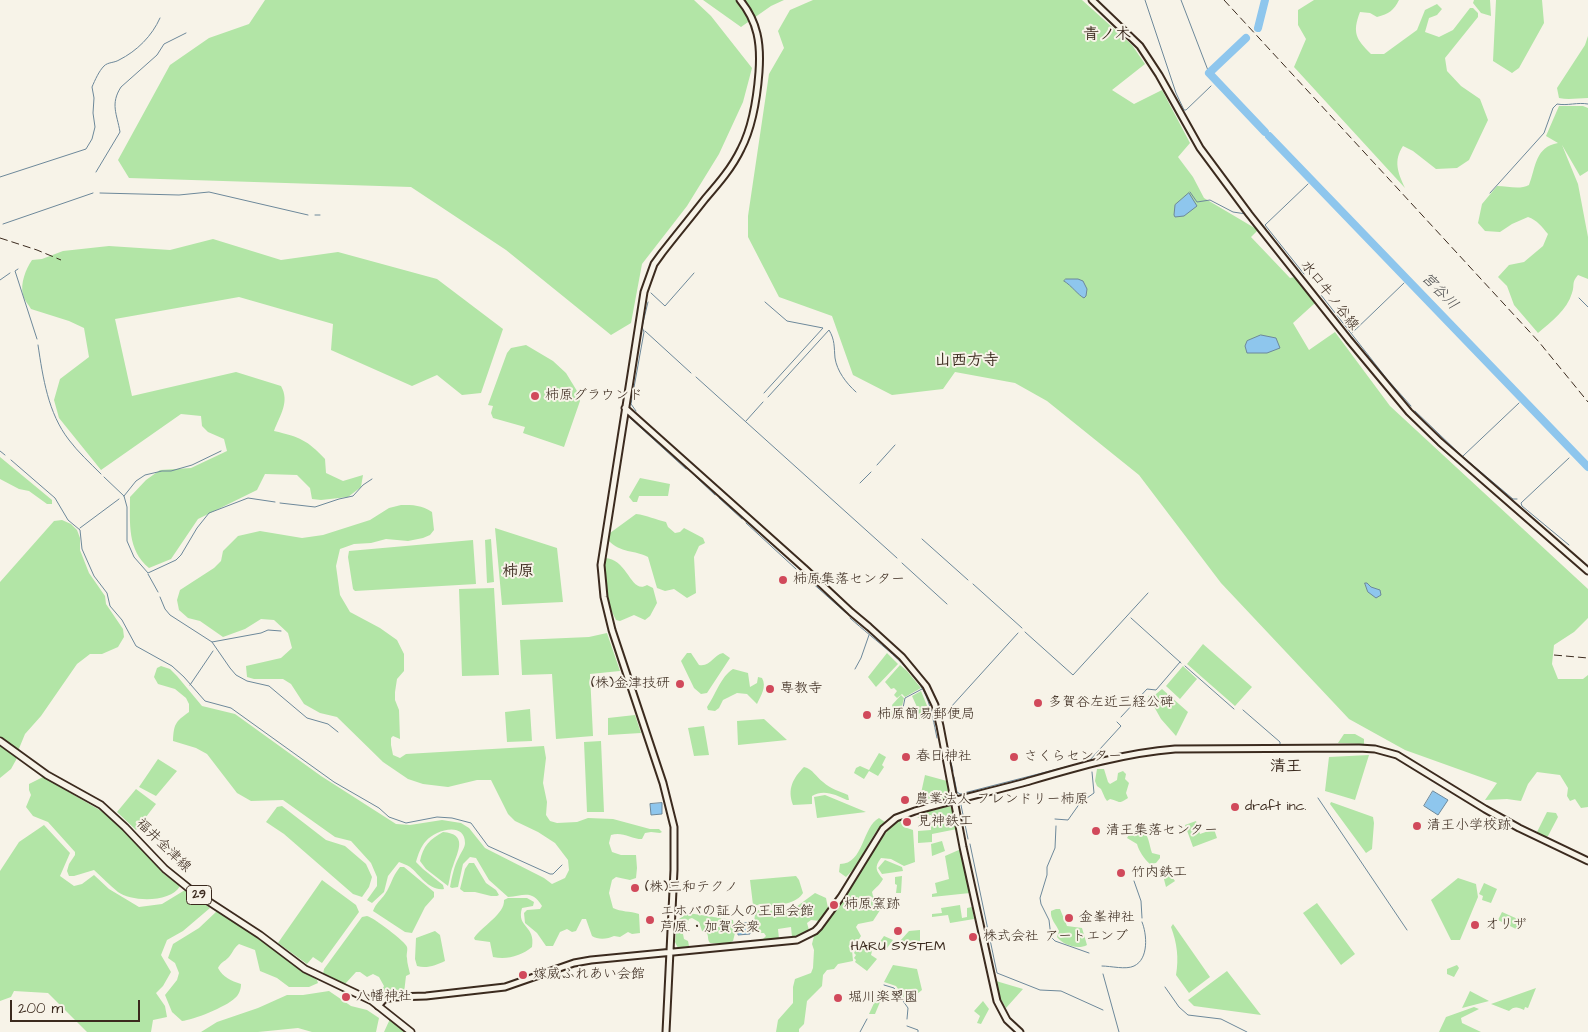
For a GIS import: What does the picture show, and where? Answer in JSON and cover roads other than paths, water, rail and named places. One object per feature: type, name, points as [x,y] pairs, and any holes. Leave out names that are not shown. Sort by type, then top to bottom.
[{"type":"main road","name":"福井金津線","points":[[0,741],[47,775],[101,805],[165,869],[197,894],[260,935],[311,973],[378,1006],[411,1032]]},
{"type":"street","points":[[666,1032],[668,952],[674,870],[674,827],[663,783],[612,630],[604,598],[602,561],[644,292],[654,264],[734,162],[748,131],[756,99],[760,55],[759,38],[751,15],[740,0]]},
{"type":"street","name":"水口牛ノ谷線","points":[[1092,0],[1140,46],[1163,82],[1200,148],[1249,214],[1409,412],[1447,448],[1588,570]]},
{"type":"street","points":[[625,408],[804,568],[913,669],[926,686],[935,705],[963,846],[997,1001],[1007,1020],[1020,1032]]},
{"type":"street","points":[[378,1006],[384,999],[395,997],[426,996],[505,988],[574,963],[591,960],[782,943],[797,940],[819,927],[841,897],[883,829],[896,818],[954,800],[1121,757],[1152,751],[1375,749],[1397,754],[1485,809],[1519,828],[1548,840],[1588,861]]},
{"type":"water","points":[[1189,193],[1197,206],[1184,216],[1175,217],[1175,205]]},
{"type":"water","points":[[1066,279],[1083,281],[1087,289],[1086,296],[1084,298],[1079,295],[1064,281]]},
{"type":"water","points":[[1261,335],[1276,338],[1280,348],[1267,353],[1247,353],[1245,346],[1247,341]]},
{"type":"water","points":[[1365,583],[1380,590],[1381,595],[1376,598],[1368,592]]},
{"type":"water","points":[[1433,791],[1448,800],[1438,815],[1424,806]]},
{"type":"water","points":[[662,803],[662,814],[651,815],[650,804]]},
{"type":"water","points":[[748,923],[750,934],[738,935],[737,924]]},
{"type":"waterway","points":[[1145,0],[1176,93],[1184,110],[1211,86]]},
{"type":"waterway","points":[[1181,0],[1209,73]]},
{"type":"waterway","name":"宮谷川","points":[[1258,28],[1265,0]]},
{"type":"waterway","points":[[0,177],[86,149],[92,139],[95,127],[92,87],[99,73],[106,65],[119,60],[138,48],[153,31],[160,18]]},
{"type":"waterway","points":[[96,172],[120,132],[115,104],[121,87],[157,55],[164,44],[186,33]]},
{"type":"waterway","name":"宮谷川","points":[[1246,38],[1209,73],[1265,132]]},
{"type":"waterway","points":[[1165,90],[1192,141],[1212,169]]},
{"type":"waterway","points":[[1490,193],[1544,133],[1553,108],[1557,104],[1588,104]]},
{"type":"waterway","name":"宮谷川","points":[[1269,136],[1588,467]]},
{"type":"waterway","points":[[1215,173],[1239,205]]},
{"type":"waterway","points":[[1304,274],[1265,225],[1308,184]]},
{"type":"waterway","points":[[100,193],[179,195],[209,192],[308,215]]},
{"type":"waterway","points":[[1190,192],[1197,202],[1210,200],[1233,212],[1246,214]]},
{"type":"waterway","points":[[3,224],[93,193]]},
{"type":"waterway","points":[[315,215],[320,215]]},
{"type":"waterway","points":[[18,269],[15,271],[37,339]]},
{"type":"waterway","points":[[0,280],[10,273]]},
{"type":"waterway","points":[[651,293],[665,306],[694,273]]},
{"type":"waterway","points":[[1316,279],[1326,290],[1321,295],[1387,379],[1411,406]]},
{"type":"waterway","points":[[1352,333],[1404,283]]},
{"type":"waterway","points":[[1579,298],[1588,307]]},
{"type":"waterway","points":[[636,411],[631,404],[644,332],[642,327],[648,302]]},
{"type":"waterway","points":[[764,393],[823,328],[787,321],[765,302]]},
{"type":"waterway","points":[[768,397],[829,330],[833,340],[838,368],[845,381],[856,392]]},
{"type":"waterway","points":[[645,331],[691,373]]},
{"type":"waterway","points":[[38,345],[44,382],[56,418],[62,430],[73,444],[101,474]]},
{"type":"waterway","points":[[696,377],[897,558]]},
{"type":"waterway","points":[[746,421],[763,402]]},
{"type":"waterway","points":[[1463,456],[1519,403]]},
{"type":"waterway","points":[[1415,411],[1462,456],[1513,499],[1517,499]]},
{"type":"waterway","points":[[630,418],[686,469]]},
{"type":"waterway","points":[[877,465],[895,445]]},
{"type":"waterway","points":[[0,451],[5,455]]},
{"type":"waterway","points":[[124,496],[136,481],[145,475],[192,465],[221,451]]},
{"type":"waterway","points":[[1569,458],[1521,503],[1522,506],[1569,545]]},
{"type":"waterway","points":[[11,460],[55,498],[68,520],[80,530],[82,549],[94,576],[107,593],[110,606],[122,620],[136,646],[172,666],[205,701],[231,708],[334,782],[379,808],[389,817],[406,823],[437,817],[452,818],[471,823],[488,846],[550,874],[553,874],[562,865]]},
{"type":"waterway","points":[[860,483],[871,472]]},
{"type":"waterway","points":[[695,476],[715,495]]},
{"type":"waterway","points":[[104,477],[124,496],[127,507],[127,541],[134,557],[148,573],[176,560],[209,513],[248,498],[275,502]]},
{"type":"waterway","points":[[280,503],[315,507],[353,496],[363,485],[372,479]]},
{"type":"waterway","points":[[719,498],[742,519]]},
{"type":"waterway","points":[[80,528],[119,499]]},
{"type":"waterway","points":[[746,523],[796,569]]},
{"type":"waterway","points":[[922,539],[968,580]]},
{"type":"waterway","points":[[902,563],[947,604]]},
{"type":"waterway","points":[[800,572],[846,613]]},
{"type":"waterway","points":[[148,574],[158,592]]},
{"type":"waterway","points":[[973,584],[1022,628]]},
{"type":"waterway","points":[[1025,632],[1073,675],[1148,593]]},
{"type":"waterway","points":[[160,597],[170,615],[212,642],[268,630],[281,631]]},
{"type":"waterway","points":[[850,618],[893,654],[920,685],[930,706],[937,738]]},
{"type":"waterway","points":[[1131,618],[1181,663]]},
{"type":"waterway","points":[[953,771],[941,718],[1018,633]]},
{"type":"waterway","points":[[855,669],[869,635]]},
{"type":"waterway","points":[[212,642],[236,675],[247,681],[269,686],[307,718],[328,724],[338,732]]},
{"type":"waterway","points":[[190,685],[213,651]]},
{"type":"waterway","points":[[1121,717],[1147,689],[1156,690],[1180,662]]},
{"type":"waterway","points":[[1185,666],[1234,709]]},
{"type":"waterway","points":[[901,718],[905,698],[922,689]]},
{"type":"waterway","points":[[1225,746],[1280,745],[1280,742],[1243,710]]},
{"type":"waterway","points":[[954,777],[957,792],[960,794],[1089,761],[1121,726],[1117,722]]},
{"type":"waterway","points":[[1154,748],[1167,747]]},
{"type":"waterway","points":[[1055,819],[1068,820],[1080,803],[1094,793],[1092,772]]},
{"type":"waterway","points":[[1318,798],[1407,930]]},
{"type":"waterway","points":[[961,805],[968,839]]},
{"type":"waterway","points":[[1056,826],[1055,848],[1047,867],[1047,875],[1040,898],[1041,904],[1049,920],[1051,937],[1055,941],[1089,953]]},
{"type":"waterway","points":[[970,844],[997,973],[1040,990],[1061,991],[1103,1010]]},
{"type":"waterway","points":[[1134,881],[1141,901],[1142,918]]},
{"type":"waterway","points":[[1102,966],[1127,968],[1139,963],[1146,946],[1142,922]]},
{"type":"waterway","points":[[1103,974],[1119,1032]]},
{"type":"waterway","points":[[884,985],[894,988],[908,1008],[907,1019]]},
{"type":"waterway","points":[[1165,987],[1179,1007],[1188,1015],[1221,1019],[1247,1032]]},
{"type":"waterway","points":[[860,1032],[867,1019]]},
{"type":"waterway","points":[[907,1026],[918,1030],[918,1032]]},
{"type":"railway","points":[[1224,0],[1539,342],[1588,402]]},
{"type":"railway","points":[[0,238],[61,260]]},
{"type":"railway","points":[[1554,655],[1588,658]]},
{"type":"place","name":"柿原グラウンド","points":[[535,396]]},
{"type":"place","name":"柿原集落センター","points":[[783,580]]},
{"type":"place","name":"(株)金津技研","points":[[680,684]]},
{"type":"place","name":"専教寺","points":[[770,689]]},
{"type":"place","name":"多賀谷左近三経公碑","points":[[1038,703]]},
{"type":"place","name":"柿原簡易郵便局","points":[[867,715]]},
{"type":"place","name":"春日神社","points":[[906,757]]},
{"type":"place","name":"さくらセンター","points":[[1014,757]]},
{"type":"place","name":"農業法人 フレンドリー柿原","points":[[905,800]]},
{"type":"place","name":"draft inc.","points":[[1235,807]]},
{"type":"place","name":"見神鉄工","points":[[907,822]]},
{"type":"place","name":"清王小学校跡","points":[[1417,826]]},
{"type":"place","name":"清王集落センター","points":[[1096,831]]},
{"type":"place","name":"竹内鉄工","points":[[1121,873]]},
{"type":"place","name":"(株)三和テクノ","points":[[635,888]]},
{"type":"place","name":"柿原窯跡","points":[[834,905]]},
{"type":"place","name":"金峯神社","points":[[1069,918]]},
{"type":"place","name":"エホバの証人の王国会館 芦原.・加賀会衆","points":[[650,920]]},
{"type":"place","name":"オリザ","points":[[1475,925]]},
{"type":"place","name":"HARU SYSTEM","points":[[898,931]]},
{"type":"place","name":"株式会社 アートエンブ","points":[[973,937]]},
{"type":"place","name":"嫁威ふれあい会館","points":[[523,975]]},
{"type":"place","name":"八幡神社","points":[[346,997]]},
{"type":"place","name":"堀川楽翠園","points":[[838,998]]},
{"type":"district","name":"青ノ木","points":[[1107,36]]},
{"type":"district","name":"山西方寺","points":[[967,362]]},
{"type":"district","name":"柿原","points":[[518,573]]},
{"type":"district","name":"清王","points":[[1286,768]]}]
